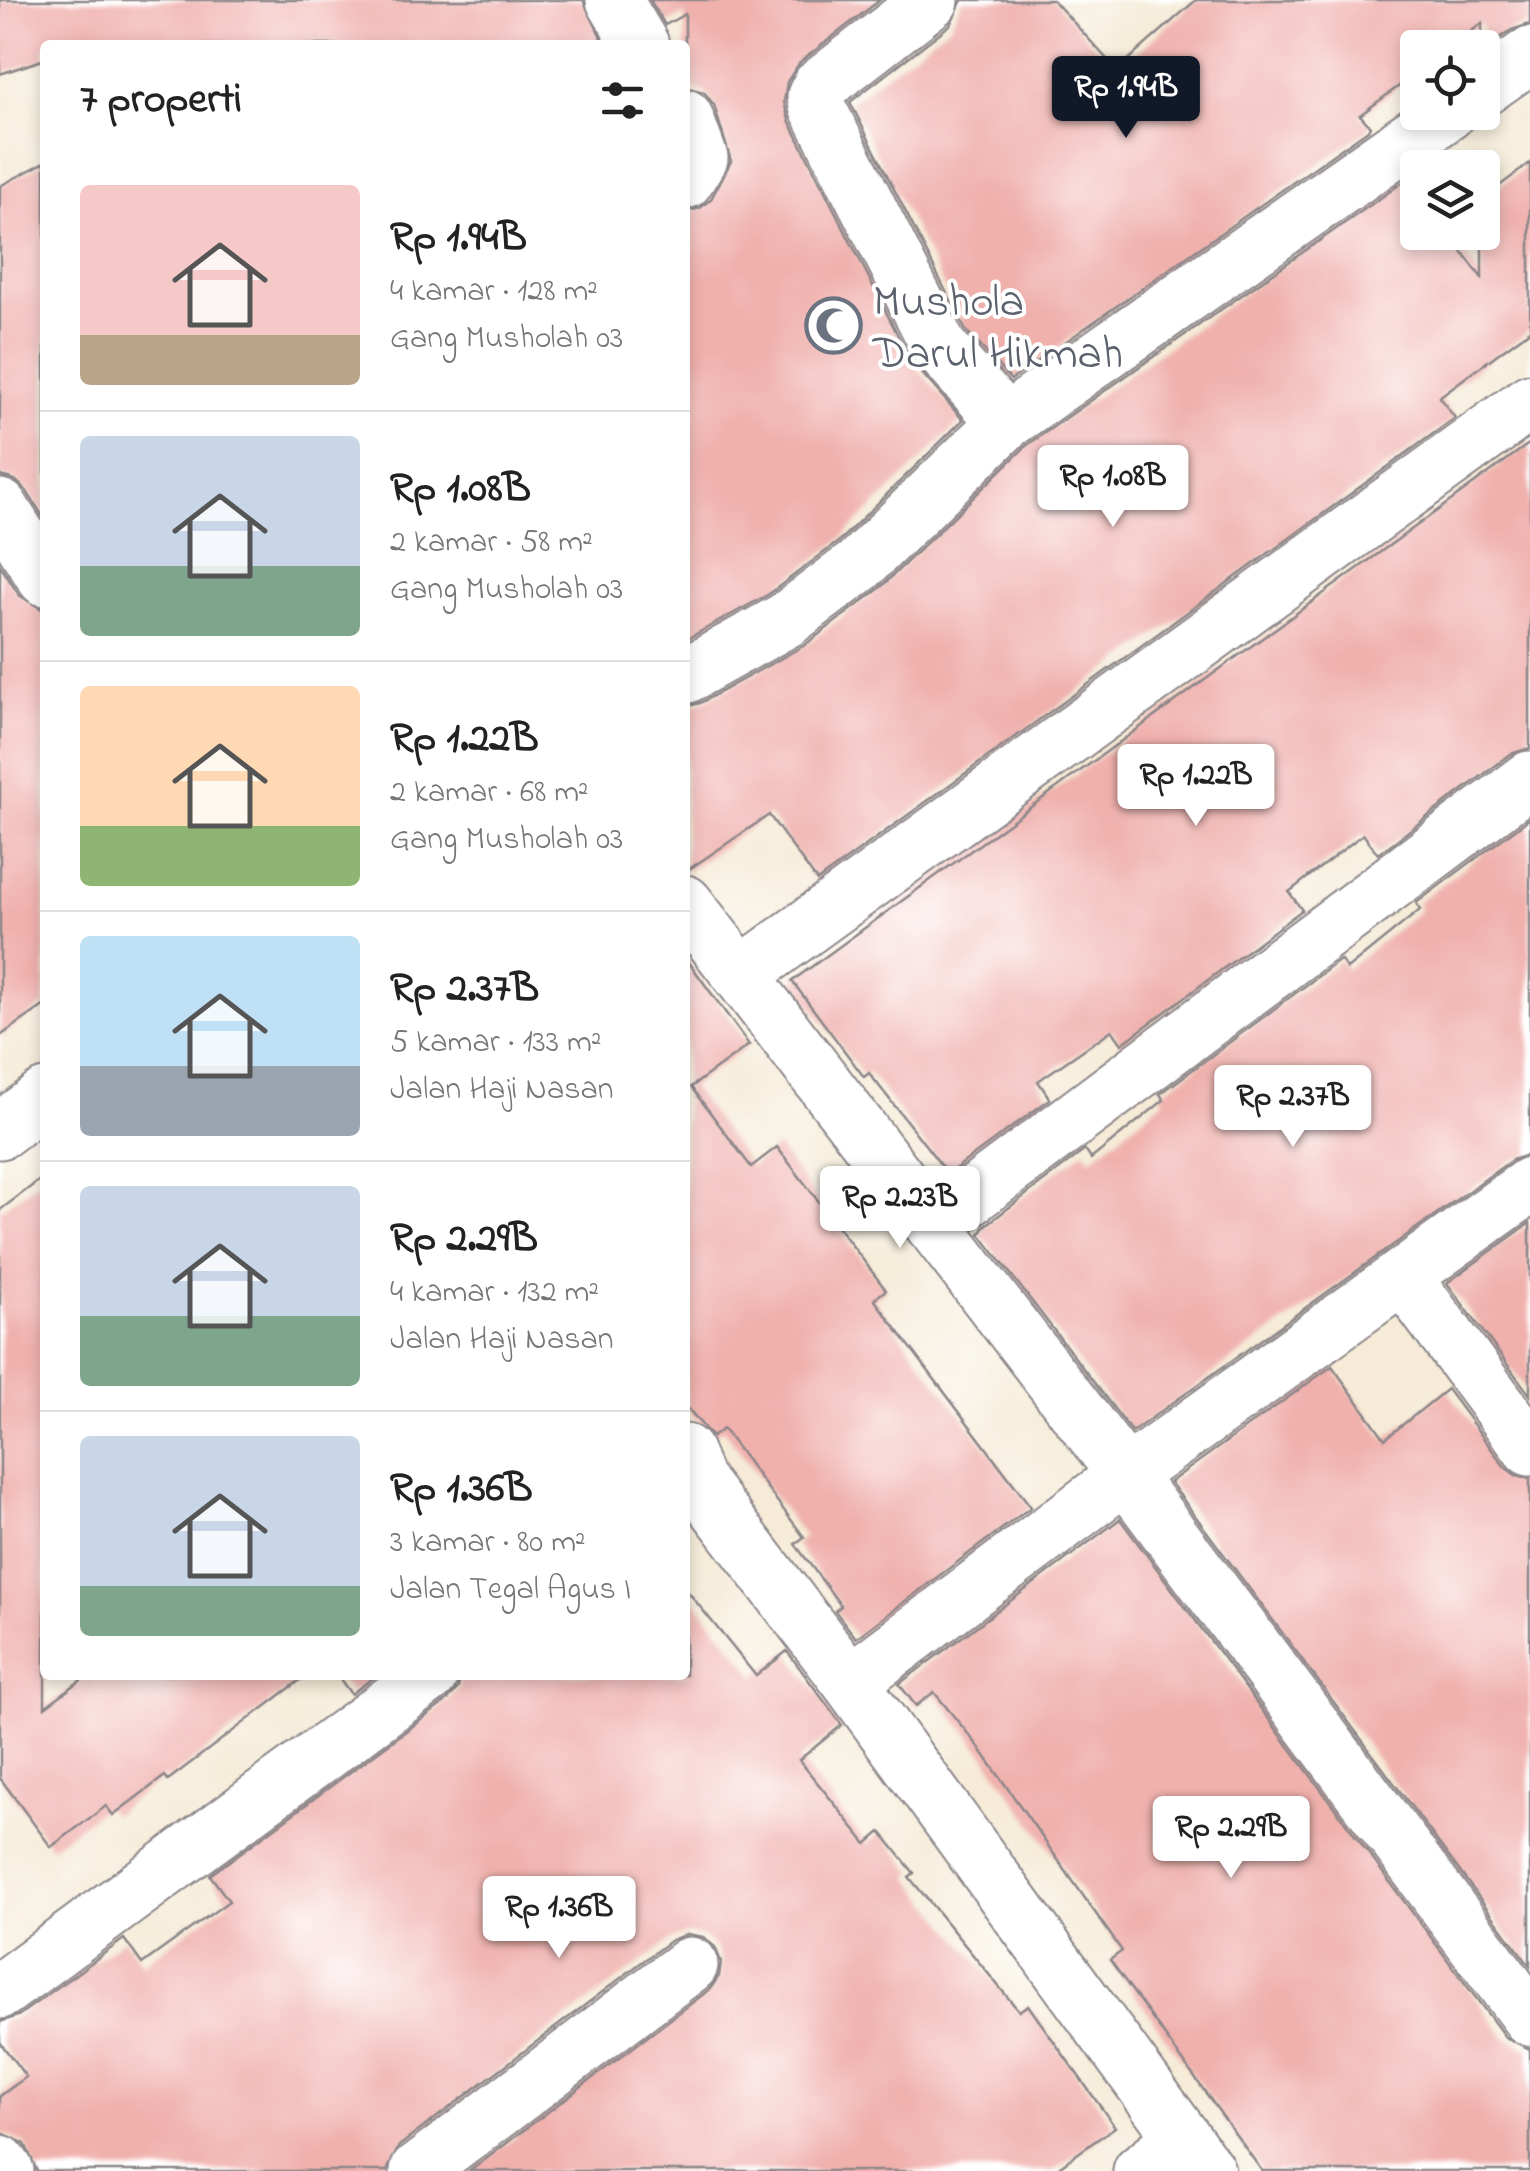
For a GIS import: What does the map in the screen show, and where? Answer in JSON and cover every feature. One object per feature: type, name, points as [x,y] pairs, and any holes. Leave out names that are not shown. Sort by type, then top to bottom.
[{"type":"street","points":[[614,0],[639,40]]},
{"type":"street","points":[[931,0],[820,86],[817,106],[938,347],[1006,422]]},
{"type":"street","points":[[1500,77],[1530,56]]},
{"type":"street","points":[[690,673],[786,620],[858,566],[1006,422],[1422,130]]},
{"type":"street","points":[[690,131],[700,158],[690,173]]},
{"type":"street","points":[[741,975],[1530,402]]},
{"type":"street","points":[[0,507],[40,570]]},
{"type":"street","points":[[934,1225],[1530,780]]},
{"type":"street","points":[[690,909],[1126,1475],[1530,2018]]},
{"type":"street","points":[[0,1132],[40,1101]]},
{"type":"street","points":[[850,1682],[1126,1475],[1405,1279],[1530,1185]]},
{"type":"street","points":[[1405,1279],[1530,1448]]},
{"type":"street","points":[[690,1474],[850,1682],[1195,2154],[1140,2171]]},
{"type":"street","points":[[0,1991],[423,1680]]},
{"type":"street","points":[[418,2171],[690,1965]]},
{"type":"street","points":[[0,2163],[6,2171]]},
{"type":"building","points":[[0,0],[583,0],[603,40],[40,40],[40,61],[0,74]]},
{"type":"building","points":[[650,0],[880,0],[800,62],[787,82],[784,102],[789,120],[911,361],[963,420],[838,542],[769,594],[690,637],[690,211],[711,199],[731,161],[714,105],[704,92],[690,88],[690,40],[685,40],[685,14],[665,25]]},
{"type":"building","points":[[962,0],[1053,0],[1117,70],[1196,0],[1530,0],[1530,24],[1500,38],[1500,30],[1482,30],[1482,23],[1473,30],[1400,30],[1400,85],[1360,115],[1370,126],[1368,130],[1011,380],[965,329],[850,102],[950,25]]},
{"type":"building","points":[[1530,163],[1530,330],[1439,397],[1455,418],[817,881],[769,815],[690,869],[690,706],[805,645],[880,588],[1026,446],[1400,184],[1400,250],[1461,250],[1482,278],[1482,250],[1500,250],[1500,186]]},
{"type":"building","points":[[40,165],[40,512],[15,480],[0,476],[0,186]]},
{"type":"building","points":[[1530,443],[1530,748],[1511,754],[1378,854],[1363,834],[1289,892],[1302,910],[1122,1044],[1112,1030],[1038,1081],[1050,1099],[948,1174],[869,1073],[864,1077],[792,981]]},
{"type":"building","points":[[0,565],[19,595],[40,608],[40,1008],[0,1036]]},
{"type":"building","points":[[1530,818],[1530,1154],[1512,1160],[1132,1432],[980,1234],[986,1225],[1085,1150],[1091,1159],[1164,1100],[1160,1094],[1340,960],[1347,969],[1420,910],[1416,903]]},
{"type":"building","points":[[690,964],[749,1045],[691,1087],[751,1167],[777,1147],[886,1290],[874,1299],[1031,1507],[856,1638],[835,1611],[841,1606],[795,1544],[804,1537],[723,1429],[712,1437],[690,1411]]},
{"type":"building","points":[[40,1180],[40,1680],[45,1680],[45,1707],[81,1680],[300,1680],[168,1780],[165,1776],[113,1815],[106,1806],[51,1847],[0,1778],[0,1210]]},
{"type":"building","points":[[1530,1223],[1530,1395],[1447,1283]]},
{"type":"building","points":[[1332,1366],[1385,1439],[1447,1389],[1505,1467],[1530,1479],[1530,1966],[1170,1482]]},
{"type":"building","points":[[1120,1519],[1505,2037],[1530,2049],[1530,2171],[1262,2171],[1110,1960],[1122,1951],[978,1746],[934,1692],[916,1706],[899,1684]]},
{"type":"building","points":[[690,1594],[756,1676],[787,1651],[842,1725],[799,1760],[867,1844],[881,1832],[914,1873],[909,1877],[1019,2011],[1028,2005],[1115,2127],[1053,2171],[470,2171],[710,1989],[719,1976],[721,1962],[715,1947],[703,1937],[687,1934],[671,1940],[399,2146],[387,2171],[37,2171],[25,2144],[0,2132],[0,2096],[26,2077],[0,2042],[0,2022],[18,2016],[124,1939],[142,1964],[229,1901],[210,1875],[448,1700],[460,1680],[690,1680]]},
{"type":"building","points":[[341,1680],[370,1680],[351,1694]]},
{"type":"place","name":"Mushola Darul Hikmah","points":[[834,325]]}]
